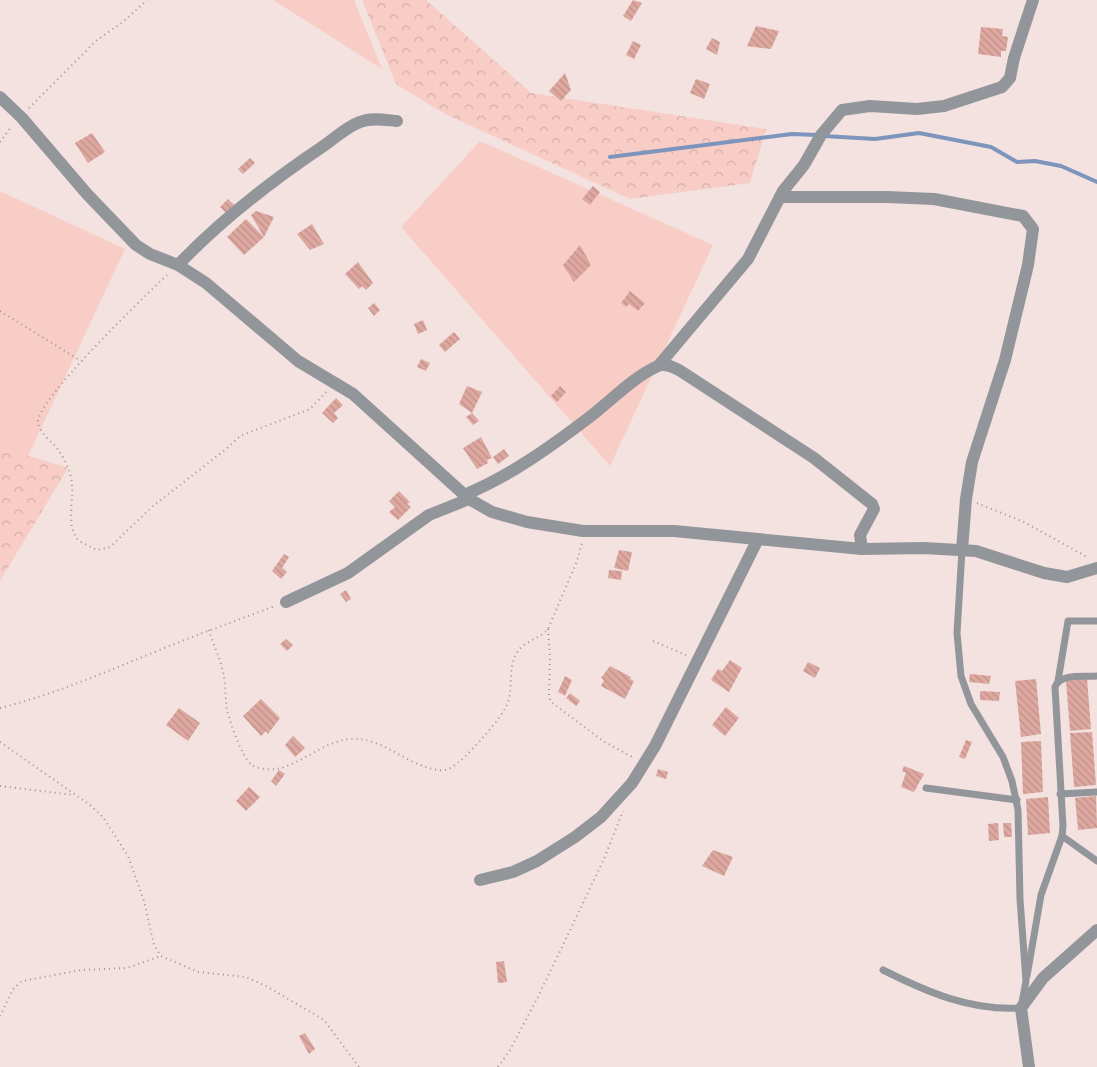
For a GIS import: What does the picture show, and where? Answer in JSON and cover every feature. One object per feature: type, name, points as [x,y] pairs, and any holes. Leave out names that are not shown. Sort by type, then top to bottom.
[{"type":"street","points":[[286,602],[348,573],[429,515],[466,497],[534,455],[659,365],[748,259],[780,197],[804,165],[821,136],[842,110],[870,106],[917,109],[944,106],[1005,85],[1010,78],[1014,58],[1033,0]]},
{"type":"street","points":[[0,97],[22,118],[87,194],[136,245],[150,254],[178,265],[206,283],[298,360],[353,394],[466,497],[492,512],[556,528],[583,531],[674,531],[862,549],[924,548],[976,551],[1060,576],[1075,576],[1094,563]]},
{"type":"street","points":[[178,265],[204,238],[289,168],[348,128],[360,121],[371,119],[398,121]]},
{"type":"street","points":[[780,197],[934,199],[1023,216],[1033,229],[1028,265],[1005,360],[972,462],[966,499],[962,550]]},
{"type":"street","points":[[659,365],[666,364],[687,375],[814,458],[872,504],[874,509],[860,535],[862,549]]},
{"type":"street","points":[[480,880],[513,872],[537,861],[574,837],[612,806],[632,783],[645,764],[758,539]]},
{"type":"street","points":[[1029,1067],[1021,1008],[1044,978],[1097,930]]},
{"type":"lane","points":[[962,550],[957,633],[961,676],[971,704],[1002,757],[1017,800],[1026,981]]},
{"type":"lane","points":[[883,970],[925,990],[958,1002],[993,1008],[1021,1008],[1041,894],[1062,836],[1063,820],[1054,691],[1058,681],[1068,621],[1097,621]]},
{"type":"lane","points":[[1058,681],[1066,678],[1097,676]]},
{"type":"lane","points":[[926,788],[1017,800]]},
{"type":"lane","points":[[1060,794],[1097,792]]},
{"type":"lane","points":[[1062,836],[1097,861]]},
{"type":"path","points":[[0,142],[39,96],[80,55],[97,40],[123,22],[147,0]]},
{"type":"path","points":[[178,265],[81,360],[39,414],[38,422],[42,431],[63,457],[68,468],[73,488],[72,522],[76,538],[84,545],[97,550],[107,549],[153,506],[226,450],[240,436],[310,409],[335,383]]},
{"type":"path","points":[[0,311],[81,360]]},
{"type":"path","points":[[966,499],[1024,522],[1094,563]]},
{"type":"path","points":[[209,630],[224,674],[227,709],[231,724],[245,756],[252,765],[275,769],[288,766],[331,744],[360,739],[378,744],[424,767],[444,771],[459,762],[501,716],[508,701],[512,667],[517,653],[526,643],[538,638],[548,629],[577,561],[583,531]]},
{"type":"path","points":[[0,708],[46,696],[113,671],[209,630],[286,602]]},
{"type":"path","points":[[548,629],[550,656],[548,696],[551,702],[603,741],[645,764]]},
{"type":"path","points":[[653,641],[698,659]]},
{"type":"path","points":[[0,742],[76,795],[103,817],[123,845],[139,884],[154,945],[161,956],[198,972],[246,978],[266,986],[324,1020],[359,1067]]},
{"type":"path","points":[[0,786],[76,795]]},
{"type":"path","points":[[498,1067],[510,1050],[539,995],[604,858],[624,808]]},
{"type":"path","points":[[0,1016],[13,989],[22,981],[81,970],[128,968],[161,956]]},
{"type":"green space","points":[[273,0],[354,0],[382,69]]},
{"type":"green space","points":[[362,0],[426,0],[531,93],[766,129],[750,183],[630,199],[445,114],[396,84]]},
{"type":"green space","points":[[480,141],[713,245],[610,466],[401,227]]},
{"type":"green space","points":[[0,191],[125,249],[28,456],[0,450]]},
{"type":"green space","points":[[0,447],[68,468],[0,581]]},
{"type":"building","points":[[633,0],[642,3],[631,21],[623,16]]},
{"type":"building","points":[[756,26],[779,31],[771,49],[747,46]]},
{"type":"building","points":[[981,27],[1003,29],[1002,36],[1008,37],[1006,51],[1001,51],[1001,57],[978,54]]},
{"type":"building","points":[[712,38],[720,42],[717,55],[706,49]]},
{"type":"building","points":[[633,41],[641,45],[634,59],[626,55]]},
{"type":"building","points":[[565,73],[571,90],[561,101],[549,91]]},
{"type":"building","points":[[696,79],[710,84],[704,99],[690,93]]},
{"type":"building","points":[[92,133],[105,152],[88,163],[75,143]]},
{"type":"building","points":[[250,158],[255,163],[243,174],[238,169]]},
{"type":"building","points":[[593,186],[600,192],[590,205],[582,199]]},
{"type":"building","points":[[228,199],[234,205],[226,213],[220,207]]},
{"type":"building","points":[[256,211],[274,217],[264,237],[251,215]]},
{"type":"building","points":[[246,219],[264,237],[244,255],[227,237]]},
{"type":"building","points":[[312,224],[324,244],[310,250],[297,234]]},
{"type":"building","points":[[580,245],[591,265],[574,282],[563,265]]},
{"type":"building","points":[[358,262],[373,283],[366,290],[362,286],[359,289],[345,274]]},
{"type":"building","points":[[630,291],[645,303],[638,311],[629,304],[626,307],[621,303]]},
{"type":"building","points":[[374,303],[380,310],[374,316],[368,308]]},
{"type":"building","points":[[423,320],[427,330],[418,334],[414,324]]},
{"type":"building","points":[[454,332],[460,339],[445,352],[439,345]]},
{"type":"building","points":[[421,359],[430,363],[426,371],[417,367]]},
{"type":"building","points":[[467,386],[482,392],[472,413],[459,404]]},
{"type":"building","points":[[560,386],[566,392],[557,402],[551,396]]},
{"type":"building","points":[[336,398],[343,405],[334,413],[338,418],[333,423],[322,413]]},
{"type":"building","points":[[472,413],[479,421],[473,425],[466,417]]},
{"type":"building","points":[[481,437],[492,458],[487,460],[488,463],[477,469],[463,448]]},
{"type":"building","points":[[504,449],[509,456],[498,464],[493,457]]},
{"type":"building","points":[[399,491],[410,502],[407,504],[411,507],[398,520],[389,512],[395,507],[389,501]]},
{"type":"building","points":[[619,550],[632,552],[628,571],[614,568]]},
{"type":"building","points":[[284,554],[289,557],[282,568],[287,572],[281,579],[272,571]]},
{"type":"building","points":[[609,570],[622,571],[621,580],[608,578]]},
{"type":"building","points":[[346,590],[351,599],[346,602],[340,594]]},
{"type":"building","points":[[286,639],[293,645],[287,651],[280,644]]},
{"type":"building","points":[[730,660],[742,668],[729,692],[711,680],[718,669],[722,671]]},
{"type":"building","points":[[808,662],[820,668],[815,678],[803,671]]},
{"type":"building","points":[[610,666],[631,677],[630,679],[634,681],[625,699],[601,686],[604,680],[601,678]]},
{"type":"building","points":[[970,674],[991,676],[989,684],[969,682]]},
{"type":"building","points":[[565,676],[572,680],[565,696],[558,692]]},
{"type":"building","points":[[1036,679],[1041,734],[1021,737],[1015,681]]},
{"type":"building","points":[[1087,679],[1091,729],[1070,731],[1066,681]]},
{"type":"building","points":[[980,691],[1000,692],[999,701],[980,700]]},
{"type":"building","points":[[570,693],[580,701],[576,706],[566,698]]},
{"type":"building","points":[[261,699],[280,718],[268,734],[266,731],[261,736],[243,716]]},
{"type":"building","points":[[726,707],[739,718],[725,736],[712,725]]},
{"type":"building","points":[[179,708],[200,723],[188,741],[166,725]]},
{"type":"building","points":[[1092,732],[1096,785],[1074,787],[1070,733]]},
{"type":"building","points":[[293,736],[305,748],[295,757],[285,745]]},
{"type":"building","points":[[966,740],[972,742],[965,759],[959,757]]},
{"type":"building","points":[[1041,741],[1043,792],[1023,794],[1021,742]]},
{"type":"building","points":[[904,766],[924,774],[914,792],[901,787],[906,773],[902,771]]},
{"type":"building","points":[[658,769],[668,772],[666,779],[656,776]]},
{"type":"building","points":[[279,770],[285,774],[276,786],[271,781]]},
{"type":"building","points":[[249,787],[260,797],[246,811],[236,801]]},
{"type":"building","points":[[1096,796],[1097,828],[1078,830],[1075,798]]},
{"type":"building","points":[[1048,797],[1050,833],[1028,835],[1026,799]]},
{"type":"building","points":[[998,823],[999,840],[989,841],[988,824]]},
{"type":"building","points":[[1003,823],[1011,823],[1012,837],[1004,837]]},
{"type":"building","points":[[713,850],[733,857],[724,876],[702,866]]},
{"type":"building","points":[[504,961],[507,982],[498,983],[496,962]]},
{"type":"building","points":[[305,1033],[315,1049],[309,1054],[299,1036]]},
{"type":"waterway","points":[[824,136],[875,139],[919,133],[991,147],[1017,162],[1035,161],[1061,166],[1097,182]]},
{"type":"waterway","points":[[610,157],[792,134],[817,135]]}]
